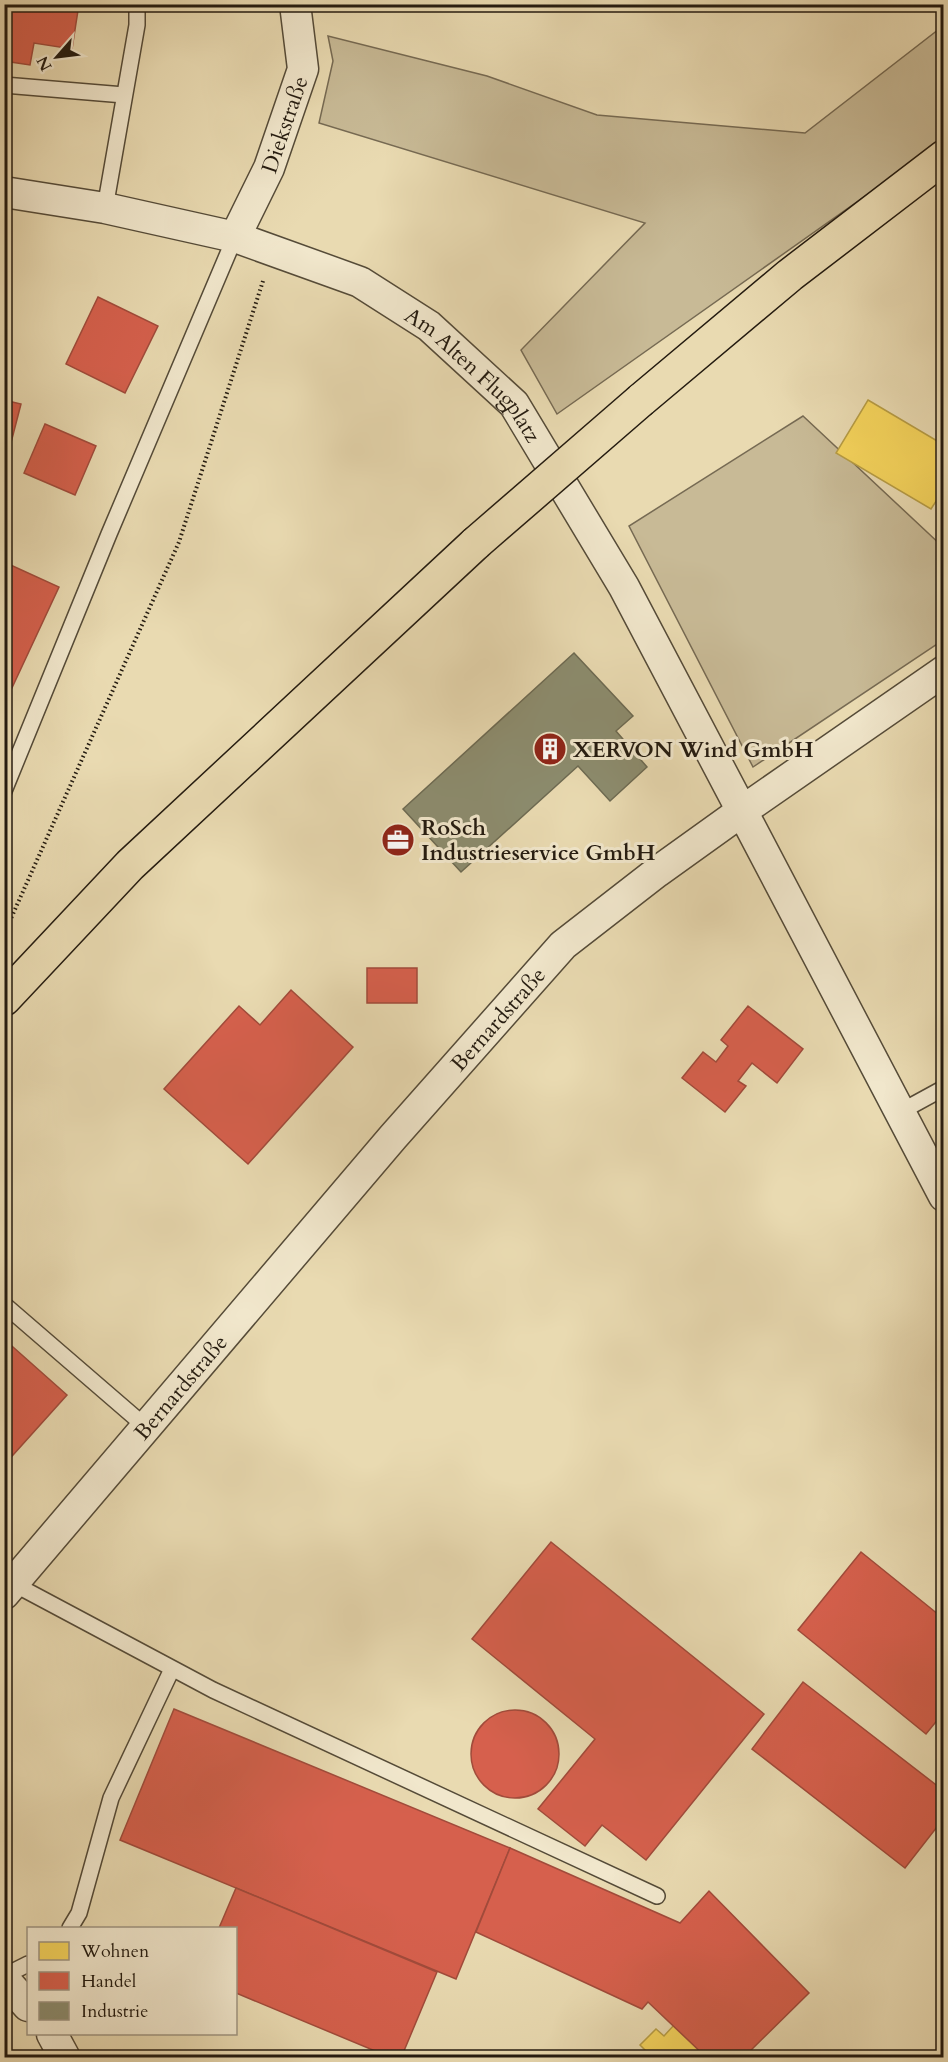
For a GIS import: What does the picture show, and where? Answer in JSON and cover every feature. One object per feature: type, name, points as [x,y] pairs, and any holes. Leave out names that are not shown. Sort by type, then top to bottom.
[{"type":"main road","points":[[4,999],[130,865],[476,543],[641,399],[790,275],[944,157]]},
{"type":"street","name":"Diekstraße","points":[[235,237],[268,168],[303,69],[295,4]]},
{"type":"street","name":"Am Alten Flugplatz","points":[[4,192],[105,208],[235,237],[360,282],[429,326],[514,404],[624,587],[742,811]]},
{"type":"street","points":[[944,670],[742,811],[944,1196]]},
{"type":"street","name":"Bernardstraße","points":[[9,1589],[393,1137],[563,945],[657,872],[742,811]]},
{"type":"street","points":[[4,1978],[27,2005]]},
{"type":"street","points":[[53,2035],[65,2058]]},
{"type":"lane","points":[[105,208],[137,25],[137,4]]},
{"type":"lane","points":[[4,85],[124,95]]},
{"type":"lane","points":[[4,791],[109,534],[235,237]]},
{"type":"lane","points":[[900,1112],[944,1089]]},
{"type":"lane","points":[[7,1307],[146,1426]]},
{"type":"lane","points":[[9,1589],[213,1690],[657,1896]]},
{"type":"lane","points":[[71,1927],[79,1913],[111,1798],[172,1669]]},
{"type":"lane","points":[[4,1978],[27,1965]]},
{"type":"path","points":[[4,934],[179,542],[273,251]]},
{"type":"shaded area","points":[[943,26],[943,141],[557,414],[521,350],[645,223],[319,123],[333,61],[328,36],[487,76],[597,115],[805,133]]},
{"type":"shaded area","points":[[803,416],[943,547],[943,640],[753,767],[629,526]]},
{"type":"building: Wohnen","points":[[868,400],[944,445],[944,489],[931,509],[836,453]]},
{"type":"building: Wohnen","points":[[674,2025],[707,2058],[641,2058],[647,2052],[640,2045],[656,2029],[664,2036]]},
{"type":"building: Handel","points":[[4,4],[79,4],[72,49],[34,43],[30,65],[4,61]]},
{"type":"building: Handel","points":[[98,297],[158,326],[125,393],[66,364]]},
{"type":"building: Handel","points":[[4,400],[21,404],[6,462],[4,462]]},
{"type":"building: Handel","points":[[45,424],[96,446],[75,495],[24,473]]},
{"type":"building: Handel","points":[[4,562],[59,587],[4,705]]},
{"type":"building: Handel","points":[[367,968],[417,968],[417,1003],[367,1003]]},
{"type":"building: Handel","points":[[291,990],[353,1047],[248,1164],[164,1089],[239,1006],[260,1025]]},
{"type":"building: Handel","points":[[748,1006],[803,1049],[777,1083],[752,1063],[738,1081],[746,1086],[725,1112],[682,1078],[703,1052],[716,1062],[728,1046],[721,1040]]},
{"type":"building: Handel","points":[[4,1339],[67,1395],[4,1465]]},
{"type":"building: Handel","points":[[551,1542],[764,1714],[646,1860],[602,1825],[585,1846],[538,1809],[595,1739],[472,1639]]},
{"type":"building: Handel","points":[[861,1552],[944,1619],[944,1712],[926,1734],[798,1630]]},
{"type":"building: Handel","points":[[803,1682],[944,1791],[944,1818],[905,1868],[752,1749]]},
{"type":"building: Handel","points":[[174,1709],[510,1848],[456,1979],[120,1840]]},
{"type":"building: Handel","points":[[515,1710],[532,1714],[546,1723],[555,1737],[559,1754],[555,1771],[546,1785],[532,1794],[515,1798],[498,1794],[484,1785],[475,1771],[471,1754],[475,1737],[484,1723],[498,1714]]},
{"type":"building: Handel","points":[[510,1848],[680,1923],[709,1891],[809,1993],[743,2058],[707,2058],[648,2002],[642,2009],[476,1932]]},
{"type":"building: Handel","points":[[236,1888],[437,1972],[401,2058],[392,2058],[237,1993],[237,1927],[219,1927]]},
{"type":"building: Industrie","name":"XERVON Wind GmbH","points":[[574,653],[633,716],[616,731],[647,767],[610,801],[578,766],[461,872],[403,809]]},
{"type":"place","name":"XERVON Wind GmbH","points":[[550,749]]},
{"type":"place","name":"RoSch Industrieservice GmbH","points":[[398,840]]}]
